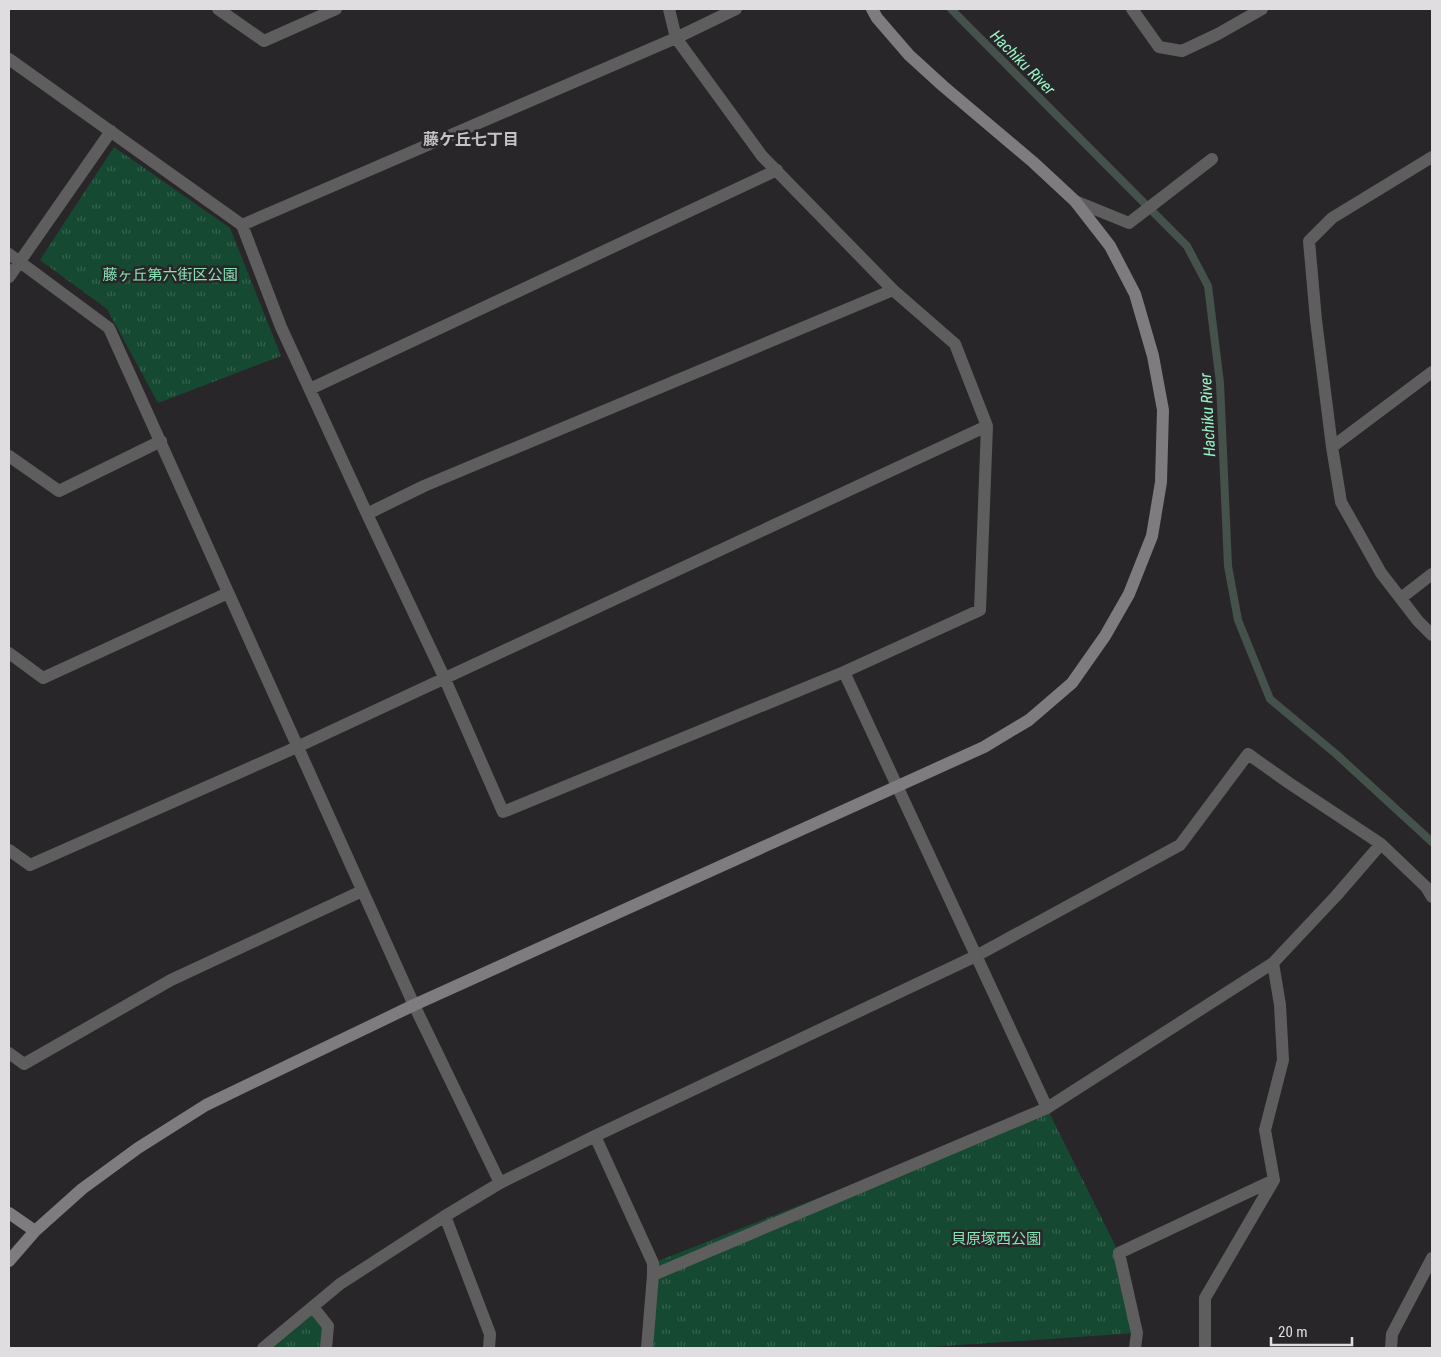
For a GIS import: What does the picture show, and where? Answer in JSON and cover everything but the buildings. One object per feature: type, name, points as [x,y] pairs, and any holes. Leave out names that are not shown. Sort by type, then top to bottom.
[{"type":"street","points":[[218,9],[264,41],[336,9]]},
{"type":"street","points":[[9,59],[242,225],[281,327],[444,677],[503,812],[844,672],[980,610],[987,426],[955,344],[893,290],[762,156],[676,38],[669,9]]},
{"type":"street","points":[[242,225],[676,38],[736,9]]},
{"type":"street","points":[[9,1261],[35,1231],[82,1189],[138,1148],[206,1105],[414,1005],[984,747],[1029,720],[1072,683],[1105,636],[1129,594],[1152,536],[1161,482],[1163,410],[1153,356],[1135,294],[1110,246],[1075,201],[1033,162],[909,55],[877,18],[872,9]]},
{"type":"street","points":[[1132,9],[1159,47],[1182,51],[1218,34],[1262,9]]},
{"type":"street","points":[[9,277],[14,258],[111,131]]},
{"type":"street","points":[[1432,157],[1332,218],[1309,241],[1316,320],[1341,502],[1380,573],[1432,636]]},
{"type":"street","points":[[1075,201],[1129,223],[1212,159]]},
{"type":"street","points":[[310,389],[776,170]]},
{"type":"street","points":[[14,258],[109,328],[414,1005],[500,1184]]},
{"type":"street","points":[[367,514],[424,486],[893,290]]},
{"type":"street","points":[[1332,447],[1432,372]]},
{"type":"street","points":[[9,850],[30,865],[297,746],[987,426]]},
{"type":"street","points":[[9,456],[59,491],[161,441]]},
{"type":"street","points":[[1401,598],[1432,574]]},
{"type":"street","points":[[9,653],[43,678],[228,593]]},
{"type":"street","points":[[844,672],[1047,1108]]},
{"type":"street","points":[[263,1348],[340,1284],[445,1216],[500,1184],[595,1136],[976,956],[1180,845],[1248,754],[1381,844],[1426,888],[1432,897]]},
{"type":"street","points":[[653,1276],[1047,1108],[1274,963],[1381,844]]},
{"type":"street","points":[[9,1053],[24,1064],[171,980],[362,891]]},
{"type":"street","points":[[1205,1348],[1205,1298],[1274,1180],[1265,1130],[1283,1060],[1280,1005],[1274,963]]},
{"type":"street","points":[[595,1136],[653,1263],[647,1348]]},
{"type":"street","points":[[1136,1348],[1137,1333],[1118,1253],[1274,1180]]},
{"type":"street","points":[[9,1213],[35,1231]]},
{"type":"street","points":[[445,1216],[490,1334],[489,1348]]},
{"type":"street","points":[[1391,1348],[1392,1334],[1432,1258]]},
{"type":"street","points":[[313,1306],[328,1326],[326,1348]]},
{"type":"green space","name":"藤ヶ丘第六街区公園","points":[[114,147],[230,228],[281,356],[158,403],[107,309],[40,260]]},
{"type":"green space","name":"貝原塚西公園","points":[[1047,1108],[1119,1253],[1137,1333],[915,1348],[646,1348],[653,1263]]},
{"type":"green space","points":[[313,1307],[328,1326],[326,1348],[263,1348]]},
{"type":"waterway","name":"Hachiku River","points":[[951,9],[1187,246],[1208,286],[1220,383],[1228,566],[1238,620],[1270,699],[1336,754],[1432,842]]},
{"type":"district","name":"藤ケ丘七丁目","points":[[471,139]]}]
